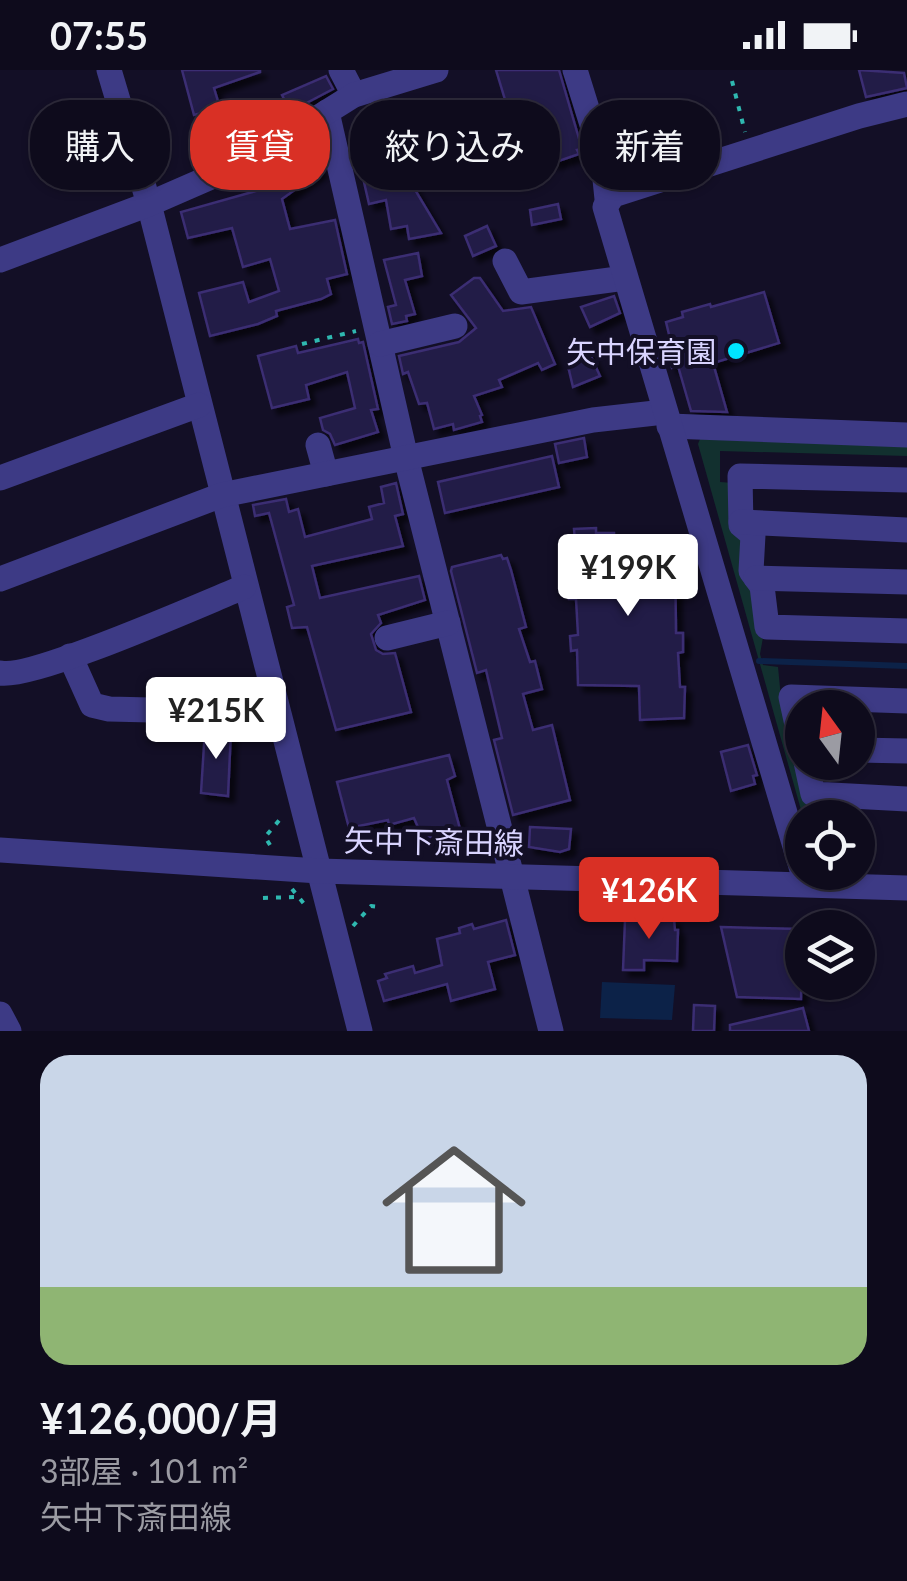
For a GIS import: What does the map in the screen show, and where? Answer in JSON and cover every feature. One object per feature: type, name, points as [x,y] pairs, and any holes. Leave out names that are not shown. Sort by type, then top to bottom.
[{"type":"street","points":[[109,70],[149,204],[360,1031]]},
{"type":"street","points":[[341,70],[354,95]]},
{"type":"street","points":[[330,110],[354,95],[436,70]]},
{"type":"street","points":[[576,70],[603,160],[608,199],[604,207],[785,813]]},
{"type":"street","points":[[608,199],[907,104]]},
{"type":"street","points":[[330,125],[406,458],[550,1031]]},
{"type":"street","points":[[0,260],[190,186]]},
{"type":"street","points":[[505,261],[521,292],[626,278]]},
{"type":"street","points":[[378,335],[455,326]]},
{"type":"street","points":[[0,478],[199,405]]},
{"type":"street","points":[[0,579],[222,495],[593,420],[667,419],[907,436]]},
{"type":"street","points":[[318,445],[326,474]]},
{"type":"street","points":[[907,480],[740,476],[741,522],[753,535],[751,571],[762,586],[768,627],[907,631]]},
{"type":"street","points":[[741,522],[907,530]]},
{"type":"street","points":[[756,578],[907,582]]},
{"type":"street","points":[[0,673],[18,674],[70,656],[244,587]]},
{"type":"street","points":[[387,638],[448,623]]},
{"type":"street","points":[[70,656],[92,705],[109,709],[276,713]]},
{"type":"street","points":[[875,700],[907,701]]},
{"type":"street","points":[[875,750],[907,751]]},
{"type":"street","points":[[810,780],[813,794],[907,799]]},
{"type":"street","name":"矢中下斎田線","points":[[0,850],[319,871],[785,876]]},
{"type":"street","name":"矢中下斎田線","points":[[875,884],[907,888]]},
{"type":"street","points":[[0,1014],[9,1031]]},
{"type":"path","points":[[732,80],[750,151]]},
{"type":"path","points":[[302,344],[378,335]]},
{"type":"path","points":[[265,837],[283,816]]},
{"type":"path","points":[[263,898],[296,897]]},
{"type":"path","points":[[352,928],[371,906],[380,907]]},
{"type":"green space","points":[[700,439],[907,446],[907,456],[720,451],[720,482],[734,483],[732,534],[746,536],[744,583],[757,584],[764,632],[760,654],[763,665],[778,667],[785,753],[698,444]]},
{"type":"green space","points":[[793,780],[805,780],[813,800],[798,800]]},
{"type":"water","points":[[602,982],[675,985],[672,1020],[600,1018]]},
{"type":"building","points":[[182,70],[260,70],[214,88],[218,100],[190,100]]},
{"type":"building","points":[[496,70],[559,70],[580,142],[579,154],[560,161],[560,100],[505,100]]},
{"type":"building","points":[[859,70],[904,73],[907,88],[866,97]]},
{"type":"building","points":[[326,76],[333,89],[312,100],[280,100],[284,99],[282,95]]},
{"type":"building","points":[[259,190],[295,190],[282,199],[290,229],[335,220],[347,274],[327,279],[331,294],[321,299],[276,311],[277,316],[258,324],[210,336],[199,293],[243,282],[249,302],[279,291],[270,259],[243,267],[232,228],[188,238],[181,212]]},
{"type":"building","points":[[366,190],[415,190],[441,233],[409,239],[407,226],[391,229],[386,200],[369,204]]},
{"type":"building","points":[[558,204],[561,219],[532,225],[530,210]]},
{"type":"building","points":[[487,226],[496,246],[473,256],[465,236]]},
{"type":"building","points":[[418,253],[422,276],[405,280],[415,314],[406,316],[407,321],[392,324],[388,307],[396,305],[384,260]]},
{"type":"building","points":[[474,278],[480,278],[503,311],[531,307],[555,364],[542,370],[538,363],[499,380],[502,387],[474,396],[482,422],[454,430],[453,424],[434,429],[427,403],[419,404],[408,372],[403,374],[399,356],[459,342],[476,328],[451,295]]},
{"type":"building","name":"矢中保育園","points":[[764,292],[779,343],[713,363],[727,412],[691,411],[678,366],[672,368],[668,353],[673,351],[666,322],[683,317],[682,312]]},
{"type":"building","points":[[614,296],[620,313],[590,327],[581,307]]},
{"type":"building","points":[[358,339],[363,342],[378,409],[371,410],[378,432],[335,445],[323,430],[320,418],[355,408],[347,372],[306,385],[309,399],[272,408],[258,356],[296,346],[298,353]]},
{"type":"building","points":[[588,350],[600,376],[573,387],[567,362]]},
{"type":"building","points":[[584,438],[587,457],[559,463],[555,444]]},
{"type":"building","points":[[552,456],[559,487],[445,513],[438,482]]},
{"type":"building","points":[[396,483],[403,514],[395,516],[403,546],[312,566],[320,598],[419,576],[425,600],[378,615],[381,623],[371,634],[376,650],[395,653],[411,712],[336,730],[307,627],[292,628],[287,607],[294,605],[269,513],[255,516],[253,505],[286,499],[289,512],[298,509],[305,537],[372,519],[369,507],[384,503],[381,487]]},
{"type":"building","points":[[596,528],[596,533],[614,533],[614,541],[675,540],[676,633],[683,633],[683,652],[678,653],[680,687],[685,687],[684,718],[640,720],[639,686],[578,685],[577,650],[571,651],[570,636],[578,635],[576,599],[569,599],[570,566],[577,566],[574,529]]},
{"type":"building","points":[[501,555],[507,558],[511,570],[526,627],[519,629],[530,662],[535,661],[542,689],[523,694],[533,730],[552,725],[570,800],[513,815],[494,740],[502,738],[486,670],[477,673],[451,571],[452,567]]},
{"type":"building","points":[[205,729],[231,730],[228,796],[201,793]]},
{"type":"building","points":[[748,745],[757,775],[753,776],[755,784],[731,791],[721,752]]},
{"type":"building","points":[[449,755],[455,776],[447,780],[460,829],[423,839],[414,818],[389,825],[388,820],[349,828],[337,782]]},
{"type":"building","points":[[530,827],[571,829],[569,849],[560,852],[529,847]]},
{"type":"building","points":[[674,919],[678,930],[677,961],[644,960],[644,970],[623,970],[625,920]]},
{"type":"building","points":[[506,920],[515,955],[488,962],[495,989],[451,1001],[447,984],[384,1001],[378,981],[387,978],[385,974],[413,966],[415,973],[442,965],[437,939],[460,933],[459,928],[472,924],[474,929]]},
{"type":"building","points":[[721,927],[785,929],[785,998],[737,997]]},
{"type":"building","points":[[694,1005],[715,1006],[714,1031],[693,1031]]},
{"type":"building","points":[[803,1008],[809,1031],[730,1031],[730,1025]]},
{"type":"waterway","points":[[759,661],[907,666]]},
{"type":"place","name":"矢中保育園","points":[[736,351]]}]
